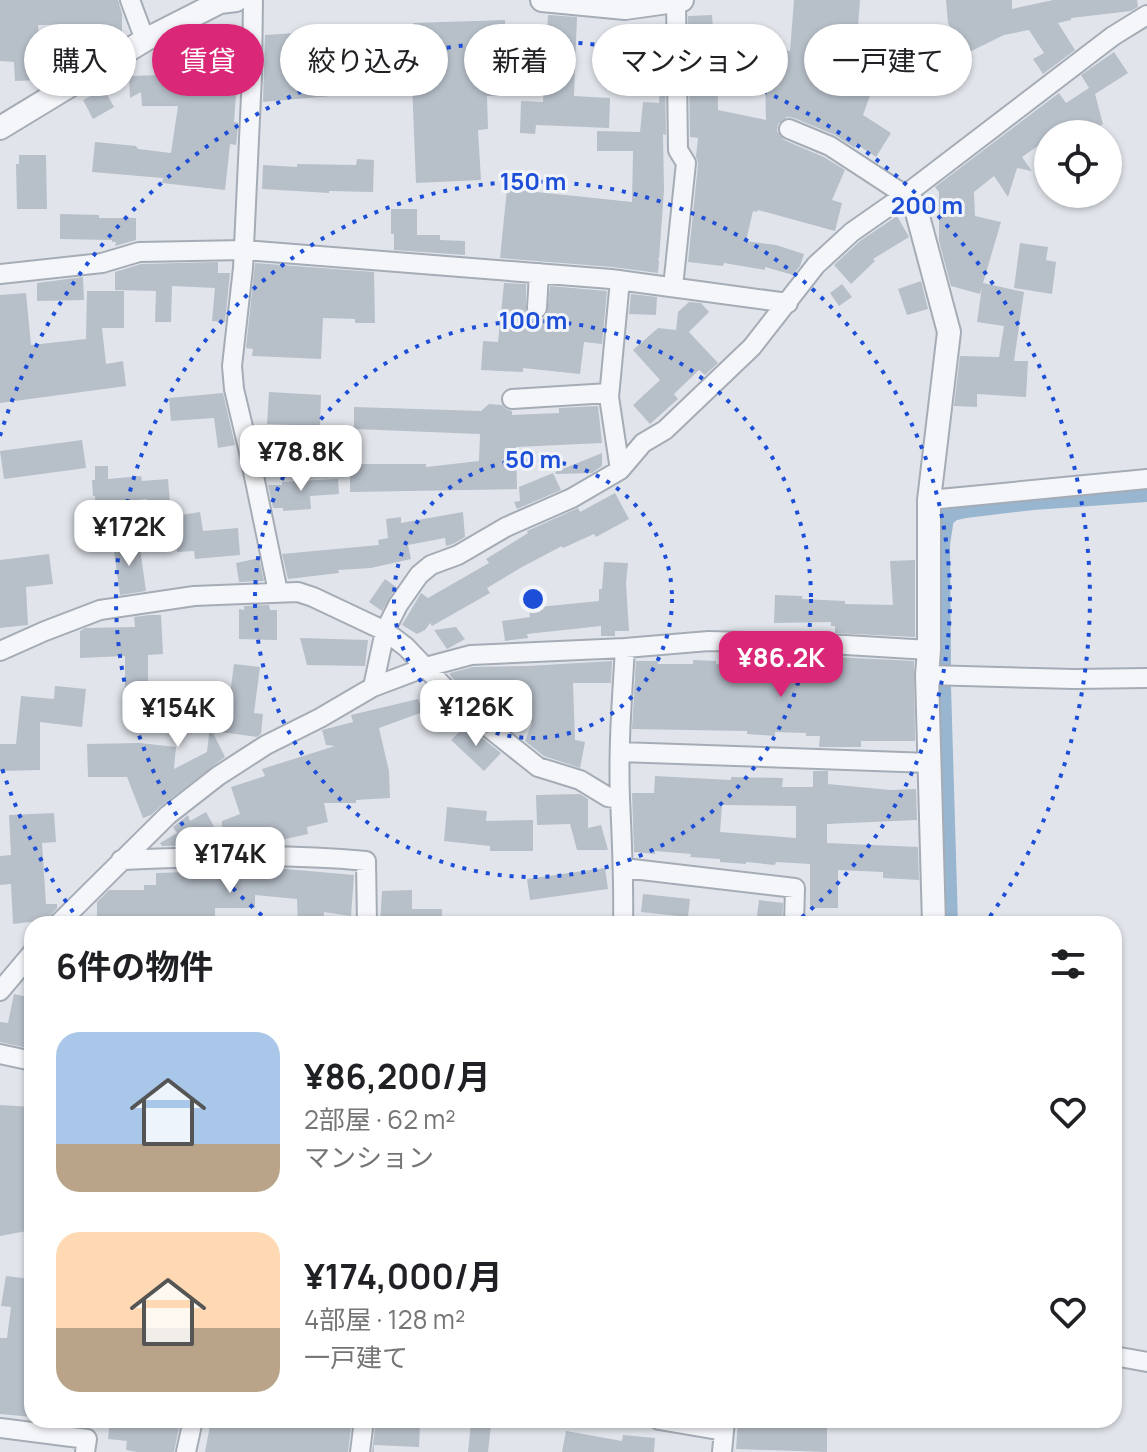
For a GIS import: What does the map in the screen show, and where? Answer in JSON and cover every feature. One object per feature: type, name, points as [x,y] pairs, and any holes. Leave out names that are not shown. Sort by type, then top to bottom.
[{"type":"street","points":[[130,0],[145,40]]},
{"type":"street","points":[[0,128],[145,40],[220,2],[236,0]]},
{"type":"street","points":[[253,0],[244,250],[232,366],[234,389],[278,592]]},
{"type":"street","points":[[542,0],[625,8],[679,0],[678,150],[686,163],[673,287]]},
{"type":"street","points":[[373,687],[385,631],[419,575],[431,565],[458,555],[506,527],[572,498],[620,470],[643,443],[665,430],[752,347],[816,265],[852,232],[1113,36],[1147,15]]},
{"type":"street","points":[[789,129],[830,146],[905,195],[915,205],[949,332],[929,500],[927,675],[934,916]]},
{"type":"street","points":[[0,274],[102,263],[139,252],[244,250],[620,280],[788,303]]},
{"type":"street","points":[[537,308],[539,273]]},
{"type":"street","points":[[620,280],[609,393],[620,470]]},
{"type":"street","points":[[512,399],[609,393]]},
{"type":"street","points":[[929,500],[1147,479]]},
{"type":"street","points":[[0,651],[100,610],[194,596],[298,592],[385,631],[406,647],[464,708],[538,767],[580,780],[608,797],[620,799]]},
{"type":"street","points":[[66,916],[168,815],[218,776],[266,745],[373,687],[426,667],[471,655],[709,641],[929,650]]},
{"type":"street","points":[[623,916],[620,752],[625,648]]},
{"type":"street","points":[[927,675],[1147,678]]},
{"type":"street","points":[[620,752],[930,763]]},
{"type":"street","points":[[121,860],[271,855],[366,861],[367,916]]},
{"type":"street","points":[[624,868],[795,888],[794,916]]},
{"type":"street","points":[[0,991],[24,962]]},
{"type":"street","points":[[0,1054],[24,1059]]},
{"type":"street","points":[[1122,1357],[1147,1362]]},
{"type":"street","points":[[0,1428],[87,1439],[85,1452]]},
{"type":"street","points":[[186,1452],[191,1428]]},
{"type":"street","points":[[360,1452],[363,1428]]},
{"type":"street","points":[[722,1452],[724,1428]]},
{"type":"building","points":[[0,0],[118,0],[122,24],[24,24],[24,81],[15,81],[14,62],[0,61]]},
{"type":"building","points":[[794,0],[860,0],[858,24],[804,24],[804,96],[870,96],[863,115],[891,133],[876,157],[856,144],[855,148],[835,135],[787,117],[778,124],[777,131],[784,140],[845,170],[832,200],[842,203],[835,231],[753,211],[746,241],[776,245],[804,254],[793,275],[765,267],[765,270],[724,263],[723,266],[688,262],[698,164],[698,138],[690,137],[689,96],[718,96],[718,110],[766,120],[765,96],[788,96]]},
{"type":"building","points":[[946,0],[1012,0],[1012,9],[1053,0],[1137,0],[1138,7],[1131,11],[1071,18],[1058,23],[1075,50],[1043,74],[1033,59],[1044,53],[1029,30],[1004,35],[972,51],[972,24],[948,23]]},
{"type":"building","points":[[548,15],[577,17],[576,43],[576,24],[547,24]]},
{"type":"building","points":[[712,15],[713,24],[688,24],[688,16]]},
{"type":"building","points":[[505,20],[505,24],[464,24],[464,96],[487,96],[488,129],[478,130],[481,180],[416,183],[413,96],[448,96],[448,24],[413,23]]},
{"type":"building","points":[[280,34],[280,96],[331,96],[263,102],[265,35]]},
{"type":"building","points":[[1114,52],[1128,73],[1095,94],[1102,120],[1034,120],[1034,149],[1022,157],[1032,171],[1017,168],[1008,197],[994,176],[974,192],[975,216],[1001,222],[983,283],[1024,292],[1014,361],[1028,361],[1026,397],[977,394],[977,407],[954,406],[960,356],[999,357],[1004,326],[977,322],[982,287],[980,294],[951,286],[939,241],[939,192],[935,187],[1059,93],[1066,103],[1089,88],[1081,75]]},
{"type":"building","points":[[152,75],[152,96],[236,96],[236,145],[230,144],[225,190],[162,183],[163,178],[92,172],[95,142],[171,153],[178,106],[142,106],[141,92],[136,95],[136,76]]},
{"type":"building","points":[[91,96],[108,96],[114,107],[93,119],[83,100]]},
{"type":"building","points":[[543,96],[610,98],[609,128],[536,125],[535,134],[520,133],[521,101],[543,102]]},
{"type":"building","points":[[659,96],[665,96],[664,190],[658,273],[500,258],[507,189],[632,202],[633,151],[597,151],[597,131],[640,132],[643,102],[659,103]]},
{"type":"building","points":[[19,155],[46,155],[47,209],[17,209],[16,164],[19,164]]},
{"type":"building","points":[[357,159],[374,160],[373,192],[262,189],[263,165],[356,165]]},
{"type":"building","points":[[391,209],[417,209],[417,235],[440,235],[440,240],[465,241],[465,255],[394,250]]},
{"type":"building","points":[[60,214],[136,218],[136,240],[115,246],[116,242],[112,240],[60,239]]},
{"type":"building","points":[[897,216],[909,237],[873,259],[875,261],[851,284],[834,265],[860,241]]},
{"type":"building","points":[[1020,243],[1048,247],[1046,260],[1056,262],[1052,294],[1014,288]]},
{"type":"building","points":[[218,262],[218,273],[230,273],[225,322],[212,321],[215,288],[172,286],[171,322],[155,322],[156,291],[115,290],[115,272],[141,264]]},
{"type":"building","points":[[255,263],[374,272],[375,323],[323,318],[321,359],[252,356],[253,349],[246,348]]},
{"type":"building","points":[[83,277],[84,300],[37,301],[37,283]]},
{"type":"building","points":[[921,281],[928,309],[907,315],[898,289]]},
{"type":"building","points":[[504,283],[526,284],[526,313],[536,320],[547,314],[550,286],[607,291],[602,344],[584,342],[580,374],[523,368],[523,372],[481,370],[483,341],[498,342]]},
{"type":"building","points":[[842,284],[852,297],[839,306],[830,293]]},
{"type":"building","points":[[87,291],[124,291],[124,328],[102,328],[106,364],[123,361],[126,386],[0,403],[0,295],[26,293],[31,345],[86,339]]},
{"type":"building","points":[[631,294],[657,297],[656,315],[629,314]]},
{"type":"building","points":[[689,302],[701,303],[709,312],[689,332],[718,363],[705,375],[699,370],[674,394],[678,399],[650,424],[633,405],[660,380],[633,350],[658,328],[676,330],[678,312]]},
{"type":"building","points":[[269,392],[321,395],[320,426],[267,424]]},
{"type":"building","points":[[223,393],[235,445],[218,448],[214,418],[171,421],[169,398]]},
{"type":"building","points":[[489,404],[502,405],[512,411],[512,415],[559,413],[559,408],[598,406],[602,443],[516,447],[517,489],[350,492],[350,464],[426,464],[426,467],[479,461],[480,434],[354,429],[354,407],[481,411]]},
{"type":"building","points":[[82,440],[86,468],[4,479],[0,451]]},
{"type":"building","points":[[602,453],[602,466],[592,473],[555,472]]},
{"type":"building","points":[[95,466],[108,466],[108,479],[141,476],[142,481],[168,479],[170,503],[147,505],[146,499],[110,503],[110,513],[96,514],[92,480],[95,480]]},
{"type":"building","points":[[553,473],[561,490],[517,509],[514,502],[520,501],[519,487]]},
{"type":"building","points":[[338,479],[339,494],[310,496],[311,509],[283,511],[283,508],[273,508],[268,485]]},
{"type":"building","points":[[615,493],[629,519],[596,537],[594,534],[562,546],[522,567],[487,588],[490,593],[432,626],[430,623],[417,634],[402,625],[421,593],[428,598],[489,563],[486,559],[527,531],[578,508],[580,512]]},
{"type":"building","points":[[200,512],[203,531],[238,528],[240,555],[195,559],[194,551],[177,552],[175,516]]},
{"type":"building","points":[[463,512],[465,537],[453,544],[446,546],[445,538],[408,545],[411,559],[371,568],[288,579],[282,554],[379,545],[378,540],[388,538],[386,519],[401,517],[401,523]]},
{"type":"building","points":[[139,541],[146,591],[120,595],[113,544]]},
{"type":"building","points":[[49,554],[53,584],[26,587],[28,625],[0,628],[0,560]]},
{"type":"building","points":[[259,558],[264,581],[239,582],[236,563]]},
{"type":"building","points":[[915,560],[915,637],[835,633],[831,622],[774,623],[775,595],[845,601],[845,604],[893,605],[890,561]]},
{"type":"building","points":[[604,562],[628,563],[629,631],[615,631],[615,636],[601,636],[601,626],[527,634],[528,638],[505,641],[502,621],[530,617],[529,608],[599,601]]},
{"type":"building","points":[[385,579],[396,587],[382,611],[369,602]]},
{"type":"building","points":[[269,605],[270,610],[277,610],[277,640],[239,639],[239,609]]},
{"type":"building","points":[[161,615],[163,654],[148,655],[148,688],[125,688],[125,656],[80,658],[80,631],[85,628],[135,627],[134,617]]},
{"type":"building","points":[[456,627],[465,639],[447,649],[434,630]]},
{"type":"building","points":[[300,638],[368,640],[365,666],[307,665]]},
{"type":"building","points":[[835,657],[914,661],[915,741],[861,741],[861,747],[819,747],[820,736],[806,736],[806,733],[775,732],[775,736],[747,734],[747,731],[632,729],[636,661],[693,664],[693,660],[778,666],[778,662],[835,664]]},
{"type":"building","points":[[612,661],[611,683],[573,683],[575,740],[585,742],[580,768],[544,756],[525,741],[532,723],[503,724],[500,721],[498,693],[470,693],[470,685],[459,686],[450,675],[473,667]]},
{"type":"building","points":[[234,664],[260,667],[254,713],[263,714],[261,734],[257,737],[212,731],[225,757],[143,818],[127,777],[88,777],[87,744],[140,743],[176,747],[174,769],[207,752],[212,708],[228,710]]},
{"type":"building","points":[[55,686],[86,689],[82,727],[40,722],[40,770],[0,771],[0,744],[16,744],[21,696],[54,699]]},
{"type":"building","points":[[418,699],[423,712],[379,728],[389,771],[390,798],[356,800],[356,803],[324,803],[328,822],[307,827],[308,834],[272,844],[228,845],[222,821],[240,814],[231,787],[265,776],[262,769],[335,746],[326,745],[322,730],[353,722],[351,715]]},
{"type":"building","points":[[466,725],[501,753],[484,771],[451,740]]},
{"type":"building","points":[[813,771],[828,771],[828,784],[890,790],[916,789],[917,820],[827,824],[827,843],[918,847],[919,880],[883,878],[883,872],[838,870],[838,908],[810,908],[810,864],[746,864],[690,857],[691,854],[634,852],[632,793],[654,793],[655,776],[731,780],[731,777],[783,778],[782,787],[813,787]],"holes":[[[722,805],[796,806],[796,838],[720,832]]]},
{"type":"building","points":[[580,794],[588,799],[588,828],[601,825],[608,850],[577,850],[570,824],[537,825],[536,795]]},
{"type":"building","points":[[447,807],[487,811],[486,821],[533,820],[533,851],[490,851],[490,846],[444,841]]},
{"type":"building","points":[[206,812],[218,834],[197,845],[162,846],[160,843],[177,833],[173,827],[188,815],[190,821]]},
{"type":"building","points":[[54,813],[56,842],[42,843],[46,904],[57,904],[50,916],[24,916],[24,923],[13,924],[11,884],[0,885],[0,856],[11,855],[9,815]]},
{"type":"building","points":[[274,868],[354,875],[351,916],[324,912],[324,916],[298,916],[297,899],[255,895],[255,908],[215,908],[215,916],[97,916],[97,902],[109,890],[144,890],[144,885],[156,885],[156,873]]},
{"type":"building","points":[[605,868],[608,889],[530,900],[527,879]]},
{"type":"building","points":[[412,890],[412,909],[442,909],[442,916],[380,916],[382,891]]},
{"type":"building","points":[[643,894],[690,899],[688,916],[641,912]]},
{"type":"building","points":[[759,900],[783,903],[782,916],[757,916]]},
{"type":"building","points":[[14,994],[24,996],[24,1047],[0,1042],[0,1022],[8,1023]]},
{"type":"building","points":[[0,1105],[24,1106],[24,1232],[0,1236]]},
{"type":"building","points":[[6,1276],[24,1278],[24,1416],[0,1414],[0,1338],[7,1338],[11,1307],[1,1306]]},
{"type":"building","points":[[109,1428],[179,1428],[174,1452],[126,1450],[127,1441],[108,1439]]},
{"type":"building","points":[[210,1428],[351,1428],[348,1452],[205,1452]]},
{"type":"building","points":[[375,1428],[420,1428],[419,1447],[374,1445],[372,1452]]},
{"type":"building","points":[[470,1428],[491,1428],[488,1452],[468,1452]]},
{"type":"building","points":[[737,1428],[827,1428],[827,1452],[736,1449]]},
{"type":"building","points":[[566,1431],[622,1441],[623,1435],[655,1438],[654,1452],[562,1452]]},
{"type":"waterway","points":[[941,666],[940,544],[944,518],[952,511],[1033,500],[1147,492]]},
{"type":"waterway","points":[[941,686],[948,916]]}]
